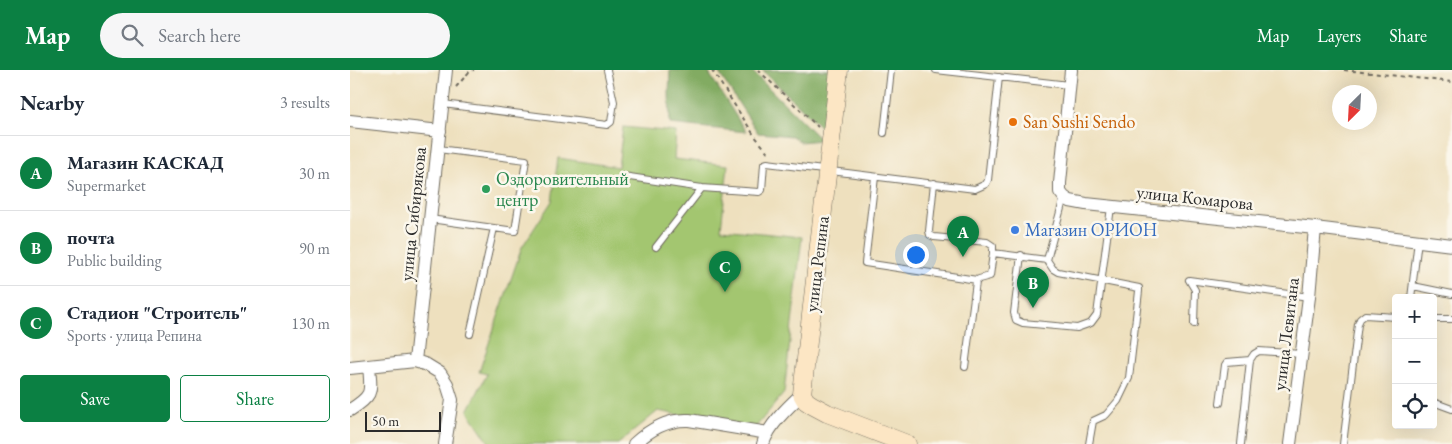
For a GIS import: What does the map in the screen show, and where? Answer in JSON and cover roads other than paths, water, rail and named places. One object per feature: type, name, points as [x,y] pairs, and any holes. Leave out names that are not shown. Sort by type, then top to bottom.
[{"type":"street","name":"улица Сибирякова","points":[[415,361],[446,70]]},
{"type":"street","name":"улица Репина","points":[[802,394],[840,70]]},
{"type":"street","points":[[1064,197],[1060,192],[1060,184],[1071,70]]},
{"type":"street","points":[[350,121],[440,131]]},
{"type":"street","name":"улица Комарова","points":[[1064,197],[1076,203],[1110,208],[1315,228],[1452,244]]},
{"type":"street","name":"улица Левитана","points":[[1290,444],[1309,297],[1315,228]]},
{"type":"street","points":[[350,368],[415,361],[427,365],[440,373],[447,384],[452,400],[445,444]]},
{"type":"street","points":[[350,410],[365,400],[370,394],[369,366]]},
{"type":"street","points":[[634,444],[650,432],[676,420],[689,420],[765,439],[786,409],[802,394],[806,401],[827,413],[907,444]]},
{"type":"lane","points":[[443,104],[607,125],[611,122],[614,102],[607,70]]},
{"type":"lane","points":[[884,133],[891,70]]},
{"type":"lane","points":[[936,70],[1069,85]]},
{"type":"lane","points":[[623,176],[702,188],[760,192],[762,190],[764,164],[766,163],[975,189],[986,184],[999,77]]},
{"type":"lane","points":[[430,218],[515,231],[526,160],[438,148]]},
{"type":"lane","points":[[875,176],[865,263],[977,280],[990,276],[992,246],[986,242],[930,235],[934,184]]},
{"type":"lane","points":[[656,246],[702,188]]},
{"type":"lane","points":[[1047,260],[1064,197]]},
{"type":"lane","points":[[1021,256],[1014,313],[1016,320],[1024,324],[1077,328],[1092,322],[1098,315],[1110,208]]},
{"type":"lane","points":[[470,334],[494,228]]},
{"type":"lane","points":[[1412,294],[1418,240]]},
{"type":"lane","points":[[993,253],[1047,260],[1053,269],[1058,272],[1102,282],[1136,286],[1138,288],[1128,378],[1118,402],[1106,415],[1092,421],[1089,444]]},
{"type":"lane","points":[[965,367],[977,280]]},
{"type":"lane","points":[[1194,324],[1195,290],[1189,280],[1309,297]]},
{"type":"lane","points":[[1413,286],[1452,294]]},
{"type":"lane","points":[[1343,444],[1358,324],[1365,315],[1392,317]]},
{"type":"lane","points":[[1437,319],[1452,319]]},
{"type":"lane","points":[[1241,444],[1250,360],[1254,354],[1259,351],[1301,354]]},
{"type":"lane","points":[[1220,403],[1227,362],[1250,360]]},
{"type":"lane","points":[[1437,403],[1452,409]]},
{"type":"place","name":"San Sushi Sendo","points":[[1013,122]]},
{"type":"place","name":"Оздоровительный центр","points":[[486,189]]},
{"type":"place","name":"Магазин ОРИОН","points":[[1015,230]]},
{"type":"place","name":"Магазин КАСКАД","points":[[963,257]]},
{"type":"place","name":"Стадион \"Строитель\"","points":[[725,292]]},
{"type":"place","name":"почта","points":[[1033,308]]}]
